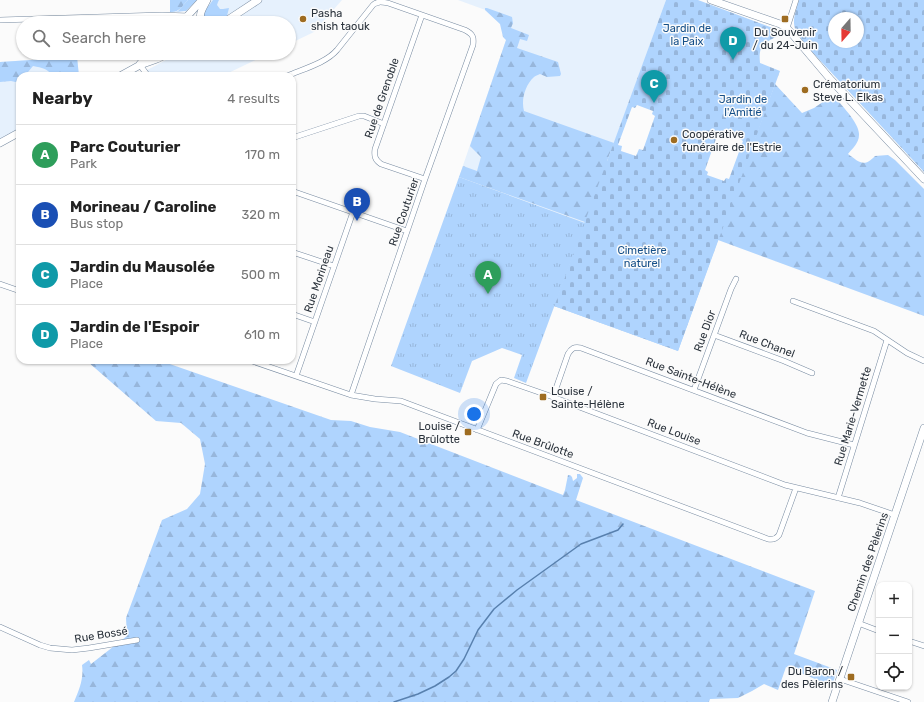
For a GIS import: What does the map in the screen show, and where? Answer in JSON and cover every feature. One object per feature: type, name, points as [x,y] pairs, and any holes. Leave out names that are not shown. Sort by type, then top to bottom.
[{"type":"street","points":[[191,16],[202,0]]},
{"type":"street","points":[[201,16],[207,0]]},
{"type":"street","points":[[234,16],[258,0]]},
{"type":"street","points":[[711,0],[780,24],[786,28],[924,179]]},
{"type":"street","points":[[786,28],[796,0]]},
{"type":"street","points":[[296,72],[331,56],[376,3],[388,3],[422,15]]},
{"type":"street","points":[[108,16],[162,14],[169,16]]},
{"type":"street","name":"Rue Couturier","points":[[351,395],[425,179],[473,46],[473,35],[470,32],[422,15]]},
{"type":"street","name":"Rue de Grenoble","points":[[422,15],[374,155],[377,161],[381,164],[425,179]]},
{"type":"street","points":[[0,20],[16,19]]},
{"type":"street","points":[[140,64],[143,60]]},
{"type":"street","points":[[127,72],[140,64],[154,60]]},
{"type":"street","points":[[140,64],[145,72]]},
{"type":"street","points":[[296,137],[360,116],[384,124]]},
{"type":"street","points":[[0,143],[16,134]]},
{"type":"street","points":[[296,192],[407,231]]},
{"type":"street","name":"Rue Morineau","points":[[296,376],[353,212]]},
{"type":"street","points":[[296,253],[334,266]]},
{"type":"street","name":"Rue Dior","points":[[694,390],[736,279]]},
{"type":"street","points":[[0,284],[16,290]]},
{"type":"street","points":[[793,301],[874,331],[907,353],[924,361]]},
{"type":"street","points":[[296,315],[315,322]]},
{"type":"street","name":"Rue Chanel","points":[[714,335],[812,373]]},
{"type":"street","name":"Rue Marie-Vermette","points":[[838,498],[887,340]]},
{"type":"street","name":"Rue Sainte-Hélène","points":[[553,397],[568,354],[570,350],[577,347],[586,349],[807,433],[854,445]]},
{"type":"street","name":"Rue Brûlotte","points":[[261,364],[351,395],[374,399],[402,401],[768,540],[775,539],[779,535],[796,488]]},
{"type":"street","name":"Rue Louise","points":[[478,430],[496,384],[501,380],[510,381],[775,482],[860,503],[895,515]]},
{"type":"street","name":"Chemin des Pèlerins","points":[[832,702],[924,428]]},
{"type":"street","points":[[858,624],[876,630]]},
{"type":"street","name":"Rue Bossé","points":[[0,627],[50,648],[72,650],[137,640]]},
{"type":"street","points":[[912,642],[924,646]]},
{"type":"street","points":[[840,679],[908,702]]},
{"type":"shaded area","points":[[207,0],[342,0],[314,32],[296,41],[296,16],[204,16]]},
{"type":"shaded area","points":[[458,0],[666,0],[585,223],[459,177],[513,20]]},
{"type":"shaded area","points":[[31,60],[77,60],[79,72],[16,72],[16,134],[0,143],[0,62]]},
{"type":"shaded area","points":[[166,60],[255,60],[230,72],[143,72]]},
{"type":"green space","points":[[170,0],[188,0],[180,9],[170,12]]},
{"type":"green space","points":[[188,0],[197,0],[186,11],[175,12],[178,11]]},
{"type":"green space","points":[[213,0],[219,0],[217,5],[220,9],[229,8],[227,16],[204,16],[204,12]]},
{"type":"green space","points":[[666,0],[698,0],[781,31],[780,35],[761,47],[760,63],[780,71],[678,351],[554,306]],"holes":[[[637,105],[653,111],[652,114],[655,116],[643,150],[639,149],[636,156],[621,151],[622,146],[618,145],[632,107],[635,108]],[[724,129],[741,136],[740,139],[743,141],[729,179],[726,178],[724,181],[707,175],[708,172],[705,170],[717,136],[721,137]]]},
{"type":"green space","points":[[799,0],[924,0],[924,172],[801,40],[795,30],[795,16]]},
{"type":"green space","name":"Cimetière naturel","points":[[485,8],[512,17],[513,23],[511,28],[529,35],[527,41],[520,39],[517,48],[558,62],[561,74],[560,76],[547,77],[540,74],[534,77],[528,84],[524,93],[524,111],[614,143],[607,161],[730,206],[775,84],[802,113],[814,108],[833,95],[853,119],[858,130],[858,141],[848,154],[858,161],[865,163],[875,156],[888,155],[924,189],[924,316],[718,240],[678,351],[554,306],[585,222],[459,177],[463,166],[477,171],[481,157],[470,146],[506,40],[503,37],[500,24],[485,10]]},
{"type":"green space","points":[[31,60],[77,60],[79,72],[49,72],[33,66],[28,72],[16,72],[16,82],[0,82],[0,62]]},
{"type":"green space","points":[[459,177],[585,223],[526,383],[514,378],[522,355],[502,348],[472,361],[460,393],[391,366]]},
{"type":"green space","points":[[90,364],[170,364],[331,420],[351,421],[370,427],[400,432],[563,495],[568,475],[572,477],[573,481],[577,478],[577,474],[580,474],[583,478],[576,500],[815,591],[794,654],[837,670],[832,686],[786,667],[778,690],[764,684],[738,698],[710,699],[709,702],[74,702],[82,680],[82,665],[89,660],[91,664],[127,636],[126,618],[162,520],[187,509],[200,494],[205,464],[200,439],[181,423],[156,421]]},
{"type":"waterway","points":[[394,702],[418,694],[449,677],[456,671],[464,659],[478,630],[494,609],[517,590],[581,544],[618,530],[623,524]]},
{"type":"place","name":"Pasha shish taouk","points":[[303,19]]},
{"type":"place","name":"Du Souvenir / du 24-Juin","points":[[785,19]]},
{"type":"place","name":"Jardin de l'Espoir","points":[[733,60]]},
{"type":"place","name":"Crématorium Steve L. Elkas","points":[[805,90]]},
{"type":"place","name":"Jardin du Mausolée","points":[[654,103]]},
{"type":"place","name":"Coopérative funéraire de l'Estrie","points":[[674,140]]},
{"type":"place","name":"Morineau / Caroline","points":[[357,221]]},
{"type":"place","name":"Parc Couturier","points":[[488,294]]},
{"type":"place","name":"Louise / Sainte-Hélène","points":[[543,397]]},
{"type":"place","name":"Louise / Brûlotte","points":[[468,432]]},
{"type":"place","name":"Du Baron / des Pèlerins","points":[[851,677]]},
{"type":"park label","name":"Jardin de la Paix","points":[[687,34]]},
{"type":"park label","name":"Jardin de l'Amitié","points":[[743,105]]}]
